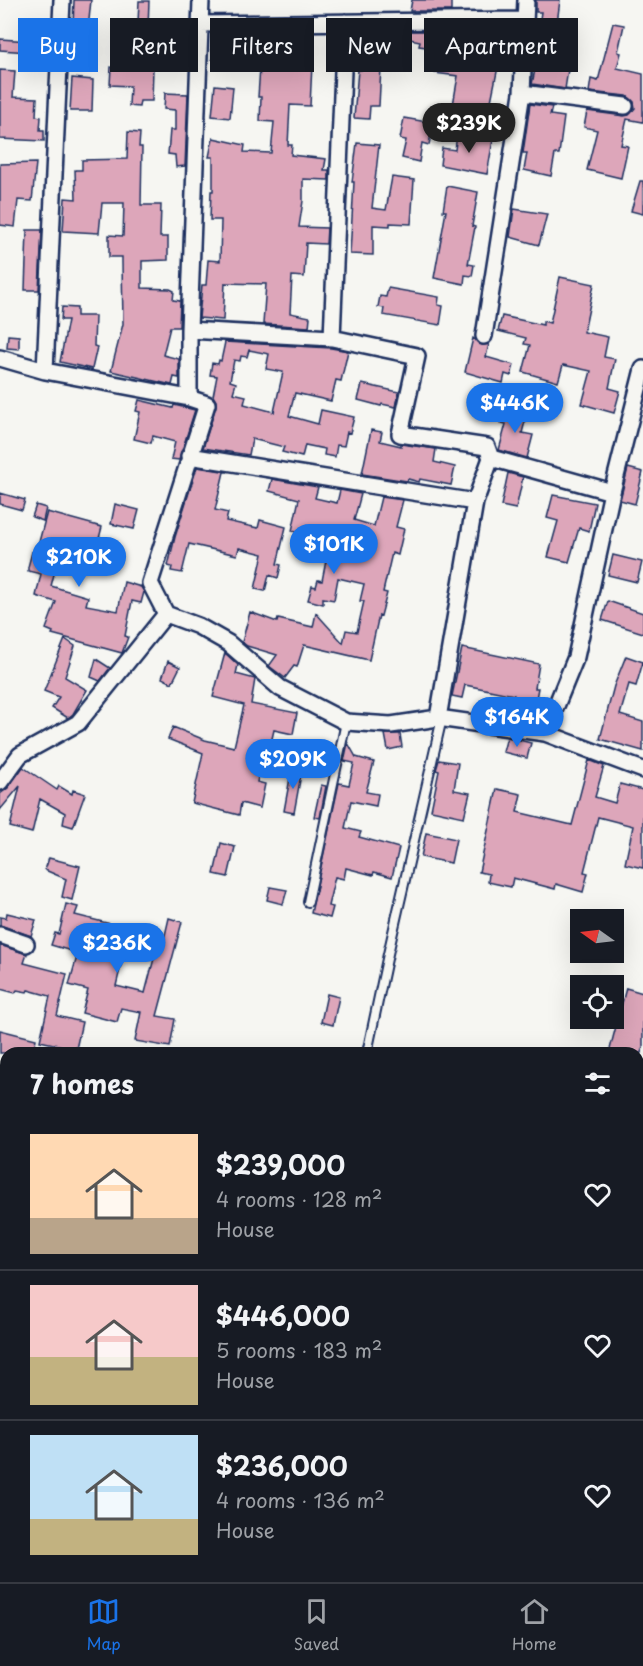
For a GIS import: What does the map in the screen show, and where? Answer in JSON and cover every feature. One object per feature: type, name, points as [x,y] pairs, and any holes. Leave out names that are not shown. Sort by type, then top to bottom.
[{"type":"street","points":[[45,371],[62,0]]},
{"type":"street","points":[[189,398],[189,330],[201,0]]},
{"type":"street","points":[[524,18],[526,0]]},
{"type":"street","points":[[200,24],[326,22]]},
{"type":"street","points":[[332,338],[343,72]]},
{"type":"street","points":[[484,336],[522,93],[523,72]]},
{"type":"street","points":[[522,93],[625,106]]},
{"type":"street","points":[[189,330],[332,338],[417,356],[400,434],[487,447],[491,459],[475,502],[440,718]]},
{"type":"street","points":[[0,358],[45,371],[189,398],[207,404],[150,583],[166,614],[198,626],[228,643],[280,688],[345,723],[391,725],[440,718],[545,733],[643,770]]},
{"type":"street","points":[[545,733],[576,657],[612,492],[643,369]]},
{"type":"street","points":[[189,456],[475,502]]},
{"type":"street","points":[[491,459],[612,492]]},
{"type":"street","points":[[0,782],[20,755],[78,723],[166,614]]},
{"type":"street","points":[[0,935],[26,944]]},
{"type":"lane","points":[[369,1047],[440,718]]},
{"type":"lane","points":[[308,902],[345,723]]},
{"type":"building","points":[[74,0],[91,0],[89,18],[73,18]]},
{"type":"building","points":[[412,0],[451,0],[451,11],[410,11]]},
{"type":"building","points":[[536,0],[560,0],[558,18],[540,18],[541,12],[536,12]]},
{"type":"building","points":[[139,1],[149,1],[148,18],[138,18]]},
{"type":"building","points":[[613,23],[624,25],[617,68],[643,74],[643,122],[627,119],[621,145],[628,146],[621,178],[587,170],[597,130],[584,127],[587,111],[624,116],[629,115],[635,108],[634,102],[627,96],[589,92],[591,79],[598,81]]},
{"type":"building","points":[[412,31],[424,31],[424,47],[419,46],[420,41],[412,39]]},
{"type":"building","points":[[0,39],[18,40],[18,51],[0,50]]},
{"type":"building","points":[[0,70],[15,71],[13,97],[37,98],[36,116],[41,117],[40,130],[44,130],[44,141],[0,139]]},
{"type":"building","points":[[111,72],[153,72],[152,101],[140,101],[139,107],[129,106],[130,86],[110,85]]},
{"type":"building","points":[[260,72],[312,72],[310,106],[290,105],[288,145],[292,145],[291,155],[326,159],[324,170],[329,170],[329,180],[303,179],[303,201],[299,227],[327,228],[326,244],[306,243],[304,277],[292,276],[290,313],[310,317],[309,327],[263,324],[266,284],[225,283],[223,320],[199,318],[202,285],[206,285],[208,260],[220,261],[221,220],[210,220],[213,157],[209,157],[213,138],[245,145],[244,152],[271,153],[274,122],[260,121],[261,97],[258,97]]},
{"type":"building","points":[[358,72],[381,72],[379,106],[370,106],[369,119],[354,118]]},
{"type":"building","points":[[497,72],[489,111],[453,105],[458,76],[435,73]]},
{"type":"building","points":[[535,72],[568,72],[565,89],[532,84]]},
{"type":"building","points":[[72,78],[93,80],[92,111],[70,111]]},
{"type":"building","points":[[215,85],[233,87],[230,118],[212,116]]},
{"type":"building","points":[[165,93],[188,94],[185,166],[176,167],[175,155],[168,154],[170,130],[175,130],[175,110],[164,109]]},
{"type":"building","points":[[530,104],[552,107],[550,115],[564,117],[559,154],[555,154],[551,176],[524,170],[527,153],[523,153]]},
{"type":"building","points":[[404,118],[433,123],[429,145],[422,143],[419,162],[402,158],[406,140],[400,139]]},
{"type":"building","points":[[128,132],[140,133],[139,147],[142,147],[141,205],[161,205],[160,237],[168,237],[168,260],[142,261],[142,288],[170,289],[174,291],[173,300],[180,301],[179,327],[170,327],[163,355],[179,359],[179,378],[174,377],[172,385],[111,371],[123,324],[122,257],[109,257],[109,235],[123,236],[124,203],[102,203],[99,233],[63,231],[65,198],[76,199],[75,170],[82,170],[82,160],[127,159]]},
{"type":"building","points":[[457,134],[493,140],[487,174],[440,165],[442,148],[455,150]]},
{"type":"building","points":[[357,143],[379,145],[372,208],[386,210],[392,177],[414,180],[411,224],[373,225],[373,255],[350,254],[354,182],[352,182]]},
{"type":"building","points":[[36,163],[32,201],[18,200],[15,227],[0,225],[0,164]]},
{"type":"building","points":[[640,181],[643,181],[643,214],[631,211]]},
{"type":"building","points":[[447,186],[478,192],[472,226],[475,227],[468,264],[474,265],[472,276],[465,275],[464,284],[434,278],[446,211],[443,211]]},
{"type":"building","points":[[514,209],[547,214],[539,245],[510,237]]},
{"type":"building","points":[[27,230],[42,230],[39,290],[25,290]]},
{"type":"building","points":[[560,277],[594,284],[584,332],[608,337],[604,357],[615,359],[609,388],[620,391],[614,413],[582,404],[591,371],[563,365],[558,382],[523,372],[530,345],[524,344],[526,338],[498,331],[502,316],[543,325],[543,321],[550,323]]},
{"type":"building","points":[[388,288],[439,297],[438,305],[443,306],[440,325],[383,315],[384,308],[378,307],[380,296],[386,297]]},
{"type":"building","points":[[62,307],[77,308],[77,316],[95,316],[94,346],[97,347],[92,369],[60,362],[68,320],[61,320]]},
{"type":"building","points":[[8,335],[19,336],[19,349],[7,348]]},
{"type":"building","points":[[473,338],[482,345],[489,344],[486,357],[514,365],[511,376],[505,374],[503,383],[465,372]]},
{"type":"building","points":[[225,342],[348,351],[341,381],[336,380],[331,401],[295,393],[289,416],[318,424],[321,410],[354,417],[344,446],[337,445],[335,457],[324,455],[325,449],[305,445],[302,457],[282,452],[284,447],[252,439],[249,455],[203,448],[216,406],[213,396],[217,376],[210,375],[212,363],[218,364],[219,360],[221,361]],"holes":[[[249,350],[269,354],[266,369],[283,372],[274,412],[244,404],[246,396],[233,393],[236,383],[230,381],[234,360],[240,361],[241,356],[247,357]]]},
{"type":"building","points":[[362,384],[399,392],[396,407],[358,400]]},
{"type":"building","points":[[139,400],[173,408],[174,405],[195,410],[179,460],[171,459],[175,442],[153,436],[151,443],[134,439],[140,412],[136,411]]},
{"type":"building","points":[[505,408],[527,414],[522,433],[533,435],[527,458],[499,450],[506,424],[501,423]]},
{"type":"building","points":[[371,430],[382,432],[380,441],[401,446],[401,444],[436,449],[434,462],[455,467],[451,485],[420,479],[419,482],[408,479],[407,481],[362,474]]},
{"type":"building","points":[[197,467],[228,472],[224,472],[215,510],[228,513],[226,521],[258,528],[260,520],[286,527],[277,564],[281,565],[278,578],[269,575],[265,591],[255,589],[263,554],[239,548],[237,555],[189,544],[182,573],[171,571],[172,567],[168,566]]},
{"type":"building","points":[[628,468],[643,472],[635,504],[620,500]]},
{"type":"building","points":[[508,473],[523,477],[516,509],[501,506]]},
{"type":"building","points":[[272,479],[318,487],[315,498],[337,503],[340,490],[361,494],[354,520],[374,526],[381,497],[403,500],[396,527],[404,529],[398,555],[392,553],[383,592],[387,593],[381,616],[379,615],[369,660],[304,645],[297,667],[294,666],[285,678],[269,666],[277,655],[247,646],[242,642],[250,612],[277,622],[278,619],[313,627],[316,613],[343,643],[346,630],[357,632],[364,601],[360,601],[364,584],[338,578],[334,600],[323,598],[323,604],[308,600],[312,586],[316,587],[318,580],[322,581],[330,540],[292,531],[299,499],[269,491]]},
{"type":"building","points":[[0,493],[25,500],[22,510],[0,504]]},
{"type":"building","points":[[553,495],[595,503],[589,531],[579,528],[569,562],[548,557],[558,521],[547,518]]},
{"type":"building","points":[[115,504],[139,510],[134,529],[111,524]]},
{"type":"building","points":[[36,505],[46,508],[43,521],[32,517]]},
{"type":"building","points":[[47,512],[102,527],[97,546],[89,544],[78,553],[65,548],[64,552],[60,551],[51,586],[88,597],[86,605],[118,611],[124,582],[141,587],[144,592],[141,603],[132,601],[125,636],[128,637],[122,653],[52,634],[53,632],[46,629],[56,602],[36,596],[41,574],[28,571],[28,567],[32,552],[36,553]]},
{"type":"building","points":[[613,555],[642,562],[637,582],[608,575]]},
{"type":"building","points":[[608,601],[643,613],[643,633],[602,620]]},
{"type":"building","points":[[65,639],[75,646],[65,677],[87,690],[73,714],[68,718],[52,708],[59,697],[44,691]]},
{"type":"building","points":[[462,648],[539,664],[535,704],[513,699],[514,695],[465,685],[462,698],[452,696]]},
{"type":"building","points":[[225,653],[238,665],[236,674],[255,679],[251,704],[297,713],[293,734],[274,730],[267,760],[262,759],[257,782],[265,784],[260,808],[241,803],[239,815],[192,803],[203,753],[168,739],[173,727],[205,740],[234,747],[244,705],[213,697]]},
{"type":"building","points":[[626,656],[643,662],[636,686],[629,684],[620,715],[643,722],[643,751],[600,739],[614,686]]},
{"type":"building","points":[[96,659],[110,668],[100,681],[91,677]]},
{"type":"building","points":[[168,661],[180,667],[172,683],[162,678]]},
{"type":"building","points":[[385,734],[400,734],[402,747],[388,750]]},
{"type":"building","points":[[507,737],[531,743],[527,758],[503,752]]},
{"type":"building","points":[[348,743],[356,757],[374,762],[366,792],[378,794],[376,806],[351,801],[345,828],[361,832],[359,837],[399,848],[392,877],[346,868],[344,879],[335,877],[328,906],[333,907],[330,918],[311,913],[339,783],[349,785],[354,763],[344,761]]},
{"type":"building","points":[[439,760],[458,763],[454,790],[470,793],[464,817],[431,810]]},
{"type":"building","points":[[589,760],[604,766],[595,797],[615,803],[620,784],[643,790],[643,868],[625,864],[633,826],[598,817],[584,872],[588,873],[583,892],[556,884],[555,889],[513,878],[511,887],[488,882],[489,874],[479,872],[497,789],[521,794],[517,812],[572,825]]},
{"type":"building","points":[[23,767],[57,790],[59,786],[72,794],[73,790],[85,794],[73,827],[63,824],[65,813],[40,799],[32,833],[10,827],[20,786],[0,810],[0,794],[8,788]]},
{"type":"building","points":[[292,767],[302,769],[294,813],[284,811]]},
{"type":"building","points":[[321,785],[326,786],[320,818],[314,817]]},
{"type":"building","points":[[426,833],[456,839],[451,863],[421,857]]},
{"type":"building","points":[[221,843],[235,847],[228,877],[214,874]]},
{"type":"building","points":[[49,858],[80,866],[72,900],[62,897],[66,879],[45,870]]},
{"type":"building","points":[[270,887],[287,890],[283,904],[267,900]]},
{"type":"building","points":[[66,904],[78,907],[75,915],[123,927],[115,959],[122,961],[116,986],[145,993],[158,943],[163,944],[169,918],[182,922],[157,1016],[175,1019],[170,1047],[135,1041],[141,1012],[121,1008],[117,1022],[82,1013],[88,990],[69,985],[78,953],[51,945],[55,933],[59,934]]},
{"type":"building","points":[[7,913],[36,920],[31,936],[0,925],[0,917],[6,918]]},
{"type":"building","points":[[0,945],[27,954],[24,963],[67,974],[57,1016],[82,1022],[76,1047],[40,1041],[50,996],[28,990],[27,992],[17,990],[15,993],[0,989]]},
{"type":"building","points":[[626,988],[643,993],[643,1047],[611,1047],[615,1029],[624,1029]]},
{"type":"building","points":[[327,994],[339,997],[333,1025],[321,1022]]},
{"type":"building","points":[[0,1030],[36,1039],[34,1047],[0,1047]]}]
